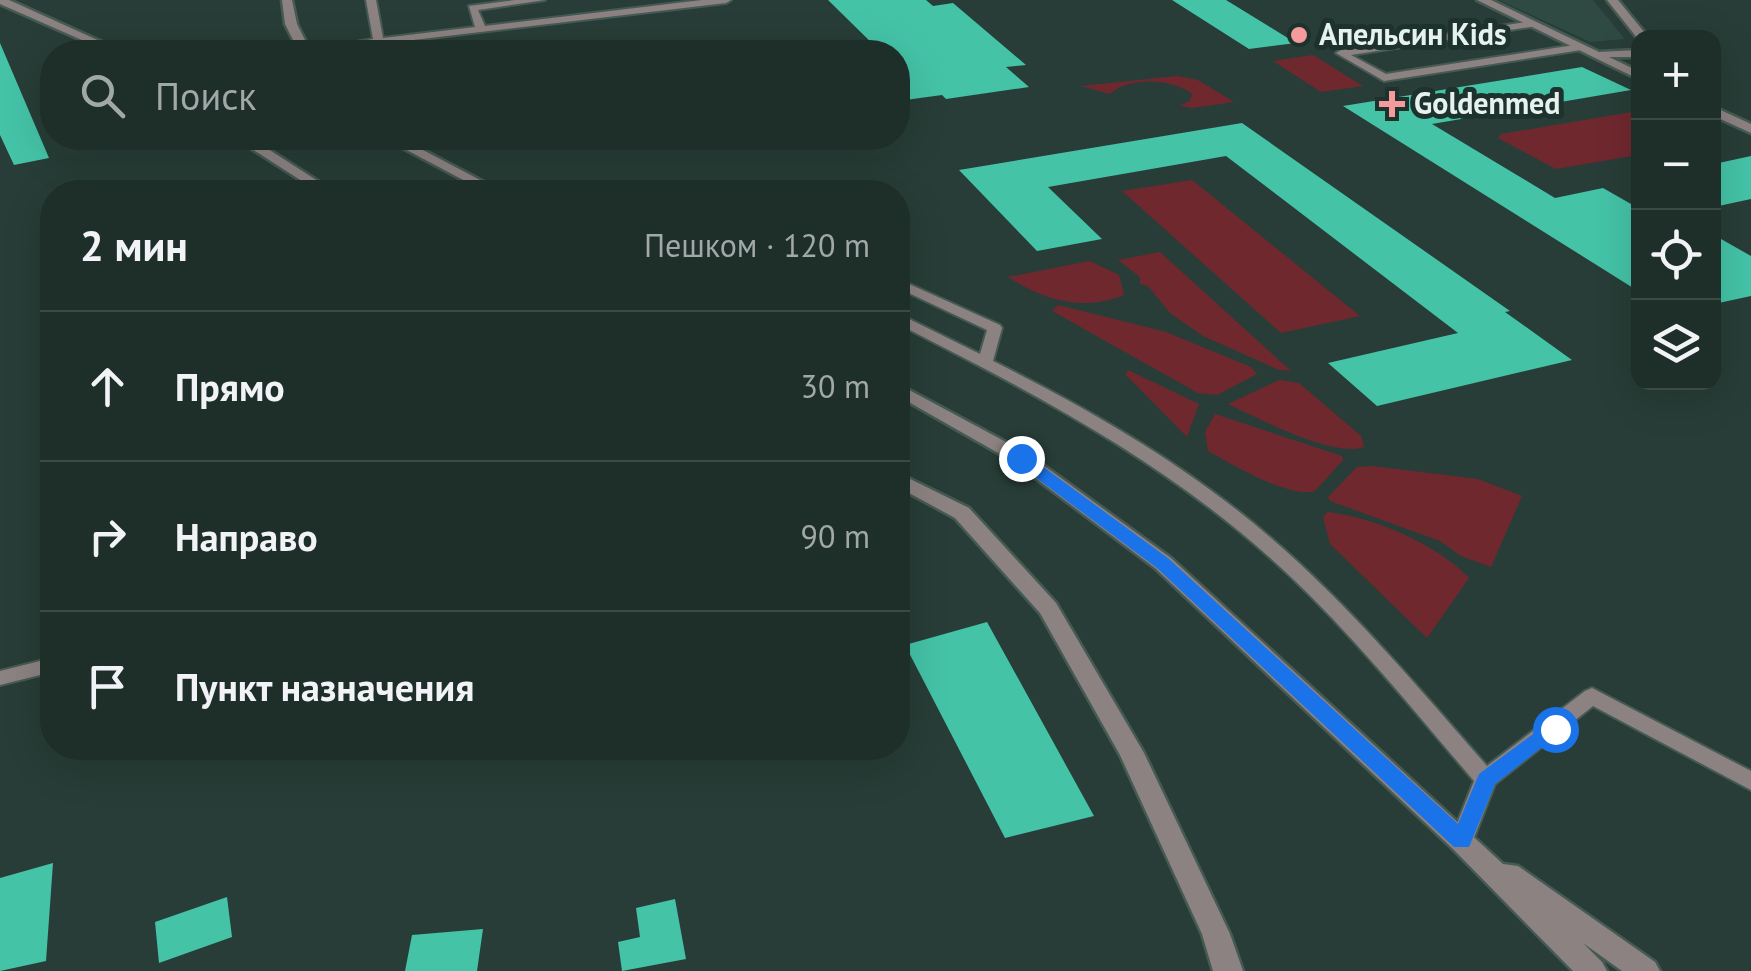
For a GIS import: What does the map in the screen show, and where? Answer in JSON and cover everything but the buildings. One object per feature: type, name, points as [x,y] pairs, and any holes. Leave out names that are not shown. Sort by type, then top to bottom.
[{"type":"street","points":[[0,0],[91,40]]},
{"type":"street","points":[[286,0],[299,40]]},
{"type":"street","points":[[1482,0],[1631,72]]},
{"type":"street","points":[[1612,0],[1637,30]]},
{"type":"street","points":[[1584,49],[1631,52]]},
{"type":"street","points":[[1721,114],[1751,129]]},
{"type":"street","points":[[261,150],[309,180]]},
{"type":"street","points":[[414,150],[473,180]]},
{"type":"street","points":[[910,396],[1021,458],[1163,564],[1462,841],[1592,971]]},
{"type":"street","points":[[910,485],[962,513],[1048,608],[1132,753],[1216,934],[1228,971]]},
{"type":"street","points":[[1462,841],[1646,971]]},
{"type":"lane","points":[[371,0],[379,40]]},
{"type":"lane","points":[[481,29],[472,8],[540,0]]},
{"type":"lane","points":[[395,40],[726,0]]},
{"type":"lane","points":[[1532,24],[1341,53],[1384,78],[1584,49]]},
{"type":"lane","points":[[910,289],[995,328],[985,362]]},
{"type":"lane","points":[[910,324],[1103,426],[1180,477],[1261,540],[1349,622],[1486,779]]},
{"type":"lane","points":[[0,678],[40,668]]},
{"type":"lane","points":[[1462,841],[1486,779],[1592,696],[1751,782]]},
{"type":"shaded area","points":[[1499,0],[1593,0],[1625,39],[1590,42]]},
{"type":"shaded area","points":[[1313,55],[1363,86],[1321,92],[1273,61]]},
{"type":"shaded area","points":[[1177,76],[1198,80],[1234,102],[1179,106],[1190,101],[1192,94],[1162,82],[1139,82],[1110,94],[1081,86]]},
{"type":"shaded area","points":[[1631,112],[1631,156],[1556,169],[1498,138],[1501,134]]},
{"type":"shaded area","points":[[1192,180],[1360,316],[1281,333],[1122,191]]},
{"type":"shaded area","points":[[1160,252],[1291,371],[1279,370],[1203,336],[1170,313],[1148,286],[1140,284],[1140,277],[1118,260]]},
{"type":"shaded area","points":[[1090,261],[1119,275],[1124,295],[1093,303],[1064,301],[1035,292],[1008,277]]},
{"type":"shaded area","points":[[1058,305],[1166,332],[1251,367],[1257,374],[1217,395],[1198,393],[1052,311]]},
{"type":"shaded area","points":[[1128,370],[1199,404],[1187,437],[1125,374]]},
{"type":"shaded area","points":[[1279,380],[1299,383],[1361,436],[1364,447],[1350,449],[1315,442],[1228,404]]},
{"type":"shaded area","points":[[1215,414],[1342,456],[1343,460],[1315,491],[1276,485],[1208,451],[1205,432]]},
{"type":"shaded area","points":[[1357,467],[1478,479],[1522,496],[1491,567],[1461,556],[1440,541],[1330,501],[1328,497]]},
{"type":"shaded area","points":[[1328,512],[1403,534],[1440,554],[1469,578],[1427,638],[1330,544],[1323,517]]},
{"type":"place","name":"Апельсин Kids","points":[[1299,35]]},
{"type":"place","name":"Goldenmed","points":[[1392,104]]},
{"type":"route","points":[[1021,458],[1163,564],[1462,841],[1486,779],[1555,729]]}]
